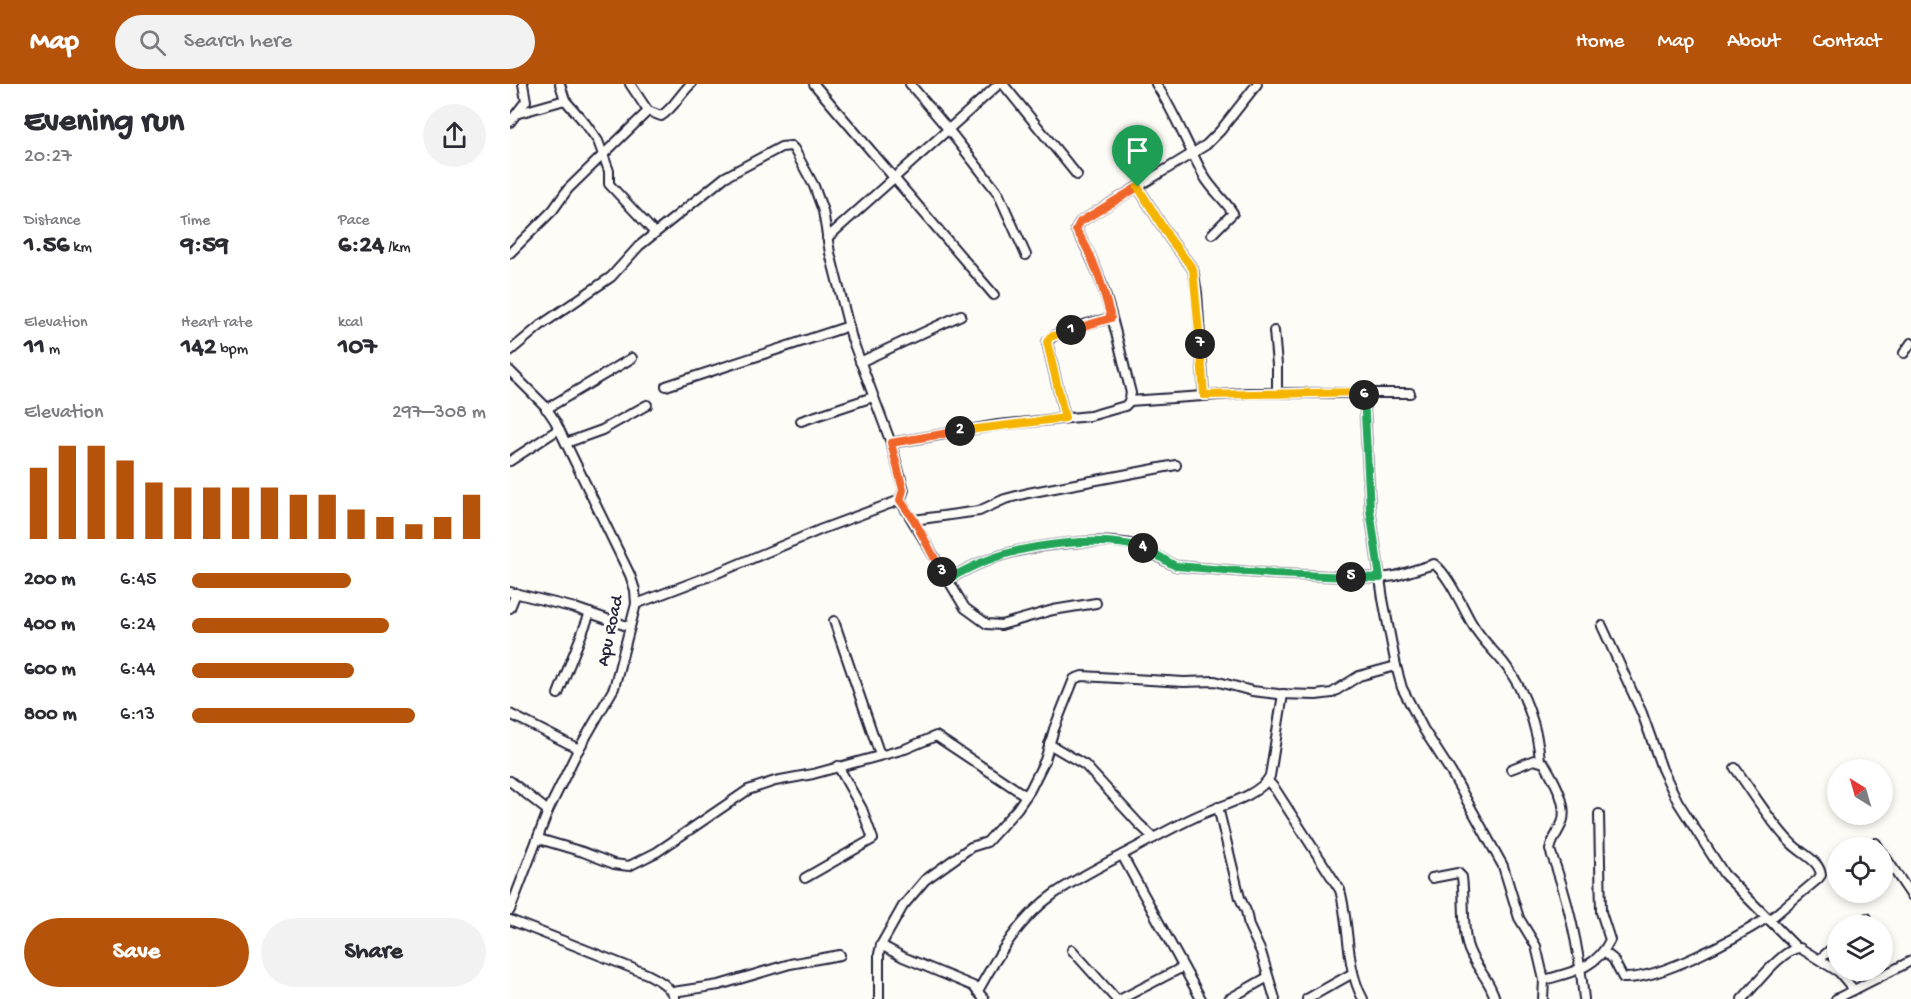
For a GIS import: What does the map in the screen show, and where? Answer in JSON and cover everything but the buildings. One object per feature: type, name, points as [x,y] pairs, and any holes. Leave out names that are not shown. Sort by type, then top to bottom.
[{"type":"street","points":[[510,122],[526,101],[523,84]]},
{"type":"street","points":[[560,84],[565,100],[598,141],[609,171],[609,184],[655,233]]},
{"type":"street","points":[[630,84],[648,111],[661,116],[691,84]]},
{"type":"street","points":[[814,84],[994,295]]},
{"type":"street","points":[[910,84],[998,193],[1026,255]]},
{"type":"street","points":[[827,238],[1001,84],[1077,175]]},
{"type":"street","points":[[1156,84],[1213,190],[1233,213],[1212,234]]},
{"type":"street","points":[[891,443],[998,425],[1090,416],[1125,406],[1131,393],[1104,292],[1085,244],[1076,230],[1080,222],[1206,145],[1257,84]]},
{"type":"street","points":[[519,112],[565,100]]},
{"type":"street","points":[[510,253],[553,210],[568,189],[648,111]]},
{"type":"street","points":[[510,351],[541,325],[611,277],[626,259],[655,233],[725,177],[786,145],[794,148],[814,186],[823,211],[827,238],[849,326],[860,362],[891,443],[903,490],[900,500]]},
{"type":"street","points":[[1138,187],[1170,239],[1193,269],[1197,293],[1204,395]]},
{"type":"street","points":[[860,362],[961,315]]},
{"type":"street","points":[[1065,418],[1047,342],[1050,337],[1059,333],[1111,318]]},
{"type":"street","points":[[666,387],[849,326]]},
{"type":"street","points":[[1274,331],[1277,392]]},
{"type":"street","points":[[1904,353],[1911,343]]},
{"type":"street","points":[[546,409],[632,358]]},
{"type":"street","name":"Apu Road","points":[[510,372],[546,409],[559,429],[630,575],[635,590],[636,604],[614,688],[579,749],[548,812],[510,910]]},
{"type":"street","points":[[1129,401],[1277,392],[1410,393]]},
{"type":"street","points":[[1364,392],[1370,510],[1395,666],[1410,705],[1451,772],[1503,866],[1519,918],[1536,946],[1544,980],[1543,999]]},
{"type":"street","points":[[801,421],[873,397]]},
{"type":"street","points":[[566,443],[602,430],[647,405]]},
{"type":"street","points":[[510,461],[559,429]]},
{"type":"street","points":[[914,520],[979,511],[1028,493],[1176,465]]},
{"type":"street","points":[[636,604],[900,500]]},
{"type":"street","points":[[900,500],[914,520],[946,580],[964,608],[987,624],[1001,626],[1053,610],[1096,603]]},
{"type":"street","points":[[946,580],[989,559],[1035,547],[1093,542],[1132,544],[1150,550],[1164,561],[1176,566],[1273,574],[1380,578],[1395,576],[1434,564],[1440,568],[1481,638],[1502,661],[1520,691],[1539,742],[1540,761]]},
{"type":"street","points":[[510,608],[513,592],[590,613],[630,627]]},
{"type":"street","points":[[558,694],[590,613]]},
{"type":"street","points":[[834,621],[880,755]]},
{"type":"street","points":[[1602,626],[1642,713],[1662,769],[1678,802],[1724,874],[1796,948],[1820,959],[1839,972],[1854,990]]},
{"type":"street","points":[[879,999],[881,945],[909,896],[925,880],[971,847],[987,842],[1017,809],[1045,760],[1074,679],[1082,676],[1184,682],[1215,681],[1252,691],[1283,694],[1332,693],[1359,676],[1395,666]]},
{"type":"street","points":[[978,991],[1002,952],[1027,918],[1040,905],[1072,882],[1154,838],[1218,807],[1236,801],[1266,784],[1270,776],[1283,694]]},
{"type":"street","points":[[510,714],[579,749]]},
{"type":"street","points":[[539,839],[614,864],[629,866],[657,852],[748,790],[775,781],[813,774],[905,749],[936,736],[1026,796]]},
{"type":"street","points":[[1049,744],[1086,765],[1154,838]]},
{"type":"street","points":[[1512,769],[1534,760],[1544,763],[1564,810],[1561,825],[1551,842],[1550,849],[1566,900],[1581,970],[1584,999]]},
{"type":"street","points":[[805,878],[873,839],[862,809],[838,766]]},
{"type":"street","points":[[1604,952],[1613,959],[1623,978],[1649,975],[1730,940],[1768,919],[1818,879],[1821,870],[1790,842],[1735,768]]},
{"type":"street","points":[[510,781],[548,812]]},
{"type":"street","points":[[1268,781],[1340,890],[1353,973],[1364,999]]},
{"type":"street","points":[[1218,807],[1249,926],[1261,952],[1275,999]]},
{"type":"street","points":[[1544,980],[1581,970],[1604,952],[1610,940],[1601,912],[1599,814]]},
{"type":"street","points":[[1122,855],[1201,999]]},
{"type":"street","points":[[1893,868],[1911,895]]},
{"type":"street","points":[[1432,878],[1458,873],[1462,877],[1467,943],[1472,958],[1492,988],[1495,999]]},
{"type":"street","points":[[510,920],[647,974],[661,981],[674,996],[790,964],[840,955]]},
{"type":"street","points":[[881,945],[903,957],[973,986],[984,999]]},
{"type":"street","points":[[1742,999],[1780,959],[1796,948]]},
{"type":"street","points":[[1072,950],[1116,999]]},
{"type":"street","points":[[1820,959],[1827,953]]},
{"type":"street","points":[[1836,999],[1911,961]]},
{"type":"street","points":[[1121,999],[1183,967]]},
{"type":"street","points":[[1307,999],[1353,973]]},
{"type":"street","points":[[1228,999],[1268,978]]},
{"type":"route","points":[[1138,187],[1170,239],[1193,269],[1197,293],[1204,395],[1364,392],[1370,510],[1380,578],[1273,574],[1176,566],[1164,561],[1150,550],[1132,544],[1093,542],[1035,547],[989,559],[946,580],[914,520],[900,500],[903,490],[891,443],[998,425],[1065,418],[1047,342],[1050,337],[1059,333],[1111,318],[1104,292],[1085,244],[1076,230],[1080,222],[1138,187]]}]
